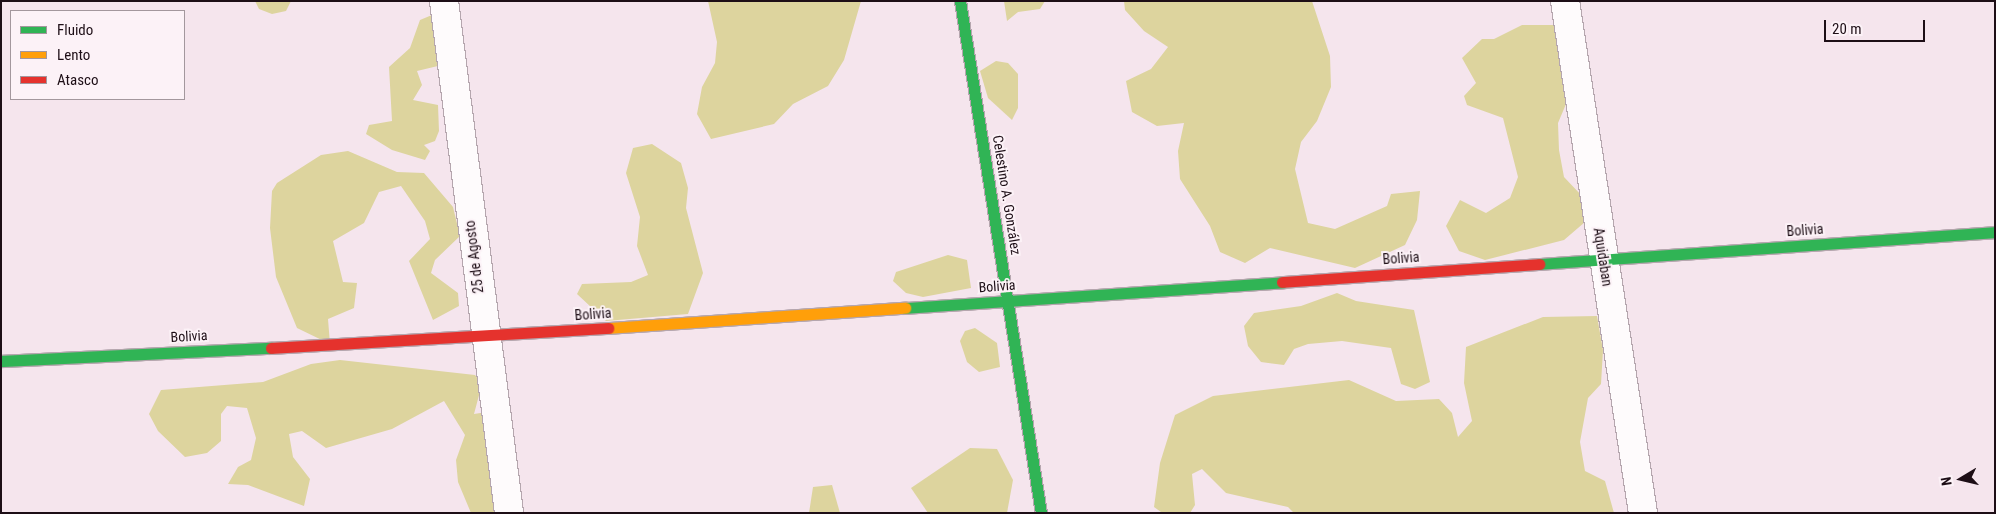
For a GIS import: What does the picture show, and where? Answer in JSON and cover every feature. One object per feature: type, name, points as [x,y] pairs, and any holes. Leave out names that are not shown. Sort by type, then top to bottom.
[{"type":"street","name":"25 de Agosto","points":[[444,1],[484,337],[509,513]]},
{"type":"street","name":"Celestino A. González","points":[[960,1],[1009,300],[1041,513]]},
{"type":"street","name":"Aquidaban","points":[[1565,1],[1643,513]]},
{"type":"street","name":"Bolivia","points":[[1,361],[484,337],[1995,232]]},
{"type":"shaded area","points":[[255,1],[291,1],[286,11],[272,14],[259,9]]},
{"type":"shaded area","points":[[708,1],[861,1],[844,60],[828,86],[793,104],[774,124],[711,139],[697,114],[702,87],[715,63],[717,42]]},
{"type":"shaded area","points":[[1004,1],[1045,1],[1040,9],[1018,12],[1007,21]]},
{"type":"shaded area","points":[[1124,1],[1312,1],[1330,56],[1331,87],[1317,121],[1301,142],[1295,169],[1308,223],[1335,229],[1387,206],[1391,194],[1420,191],[1417,220],[1405,245],[1355,268],[1270,248],[1245,263],[1220,252],[1210,226],[1180,179],[1178,151],[1184,123],[1157,126],[1132,112],[1126,81],[1151,69],[1168,47],[1144,31],[1125,10]]},
{"type":"shaded area","points":[[432,15],[441,18],[442,65],[417,71],[422,85],[413,100],[438,105],[439,131],[435,141],[424,145],[430,151],[425,160],[392,150],[366,134],[369,125],[392,121],[389,67],[410,48],[420,20]]},
{"type":"shaded area","points":[[1522,25],[1554,25],[1571,45],[1569,97],[1558,123],[1559,150],[1564,177],[1582,196],[1585,222],[1564,240],[1485,260],[1459,251],[1446,226],[1460,200],[1486,213],[1510,198],[1518,177],[1503,118],[1467,105],[1464,96],[1476,83],[1462,58],[1482,39],[1494,39]]},
{"type":"shaded area","points":[[996,61],[1008,63],[1018,74],[1018,108],[1012,120],[988,98],[980,71]]},
{"type":"shaded area","points":[[652,144],[681,163],[688,188],[686,208],[703,273],[688,314],[606,321],[577,294],[582,284],[631,282],[648,275],[637,246],[640,217],[626,173],[633,148]]},
{"type":"shaded area","points":[[348,151],[397,172],[424,173],[453,207],[460,236],[435,260],[431,273],[458,293],[459,306],[433,320],[409,261],[430,239],[425,221],[401,186],[379,192],[364,223],[333,241],[343,282],[357,283],[354,308],[328,319],[330,344],[297,328],[276,277],[270,228],[272,191],[277,183],[321,155]]},
{"type":"shaded area","points":[[948,255],[967,260],[971,288],[923,297],[906,293],[893,281],[896,272]]},
{"type":"shaded area","points":[[1337,293],[1356,301],[1414,310],[1430,382],[1415,389],[1401,384],[1391,348],[1342,341],[1308,344],[1294,349],[1284,365],[1261,362],[1248,346],[1244,326],[1254,313],[1301,306]]},
{"type":"shaded area","points":[[1597,316],[1603,350],[1601,384],[1588,398],[1580,442],[1585,471],[1605,481],[1614,513],[1294,513],[1288,507],[1226,493],[1202,469],[1192,474],[1195,505],[1190,513],[1161,512],[1154,507],[1160,463],[1175,415],[1213,396],[1349,380],[1396,401],[1439,399],[1452,413],[1458,437],[1472,421],[1464,383],[1466,347],[1543,317]]},
{"type":"shaded area","points":[[975,328],[997,343],[1000,367],[979,372],[967,362],[960,341],[965,331]]},
{"type":"shaded area","points":[[340,360],[475,375],[482,384],[474,414],[487,412],[496,513],[471,513],[458,482],[456,460],[465,435],[444,401],[392,429],[326,448],[302,431],[289,434],[293,457],[310,479],[304,506],[248,485],[228,484],[238,467],[251,460],[256,438],[247,408],[227,406],[221,414],[221,441],[207,453],[185,457],[158,431],[149,414],[161,390],[263,382],[311,364]]},
{"type":"shaded area","points":[[970,448],[997,449],[1013,480],[1007,513],[928,513],[911,488]]},
{"type":"shaded area","points":[[832,485],[840,513],[809,513],[813,487]]},
{"type":"traffic: fast","points":[[960,1],[1041,513]]},
{"type":"traffic: fast","points":[[1539,264],[1995,232]]},
{"type":"traffic: fast","points":[[905,308],[1282,282]]},
{"type":"traffic: fast","points":[[1,361],[271,348]]},
{"type":"traffic: slow","points":[[608,328],[905,308]]},
{"type":"traffic: jam","points":[[1282,282],[1539,264]]},
{"type":"traffic: jam","points":[[271,348],[608,328]]}]
